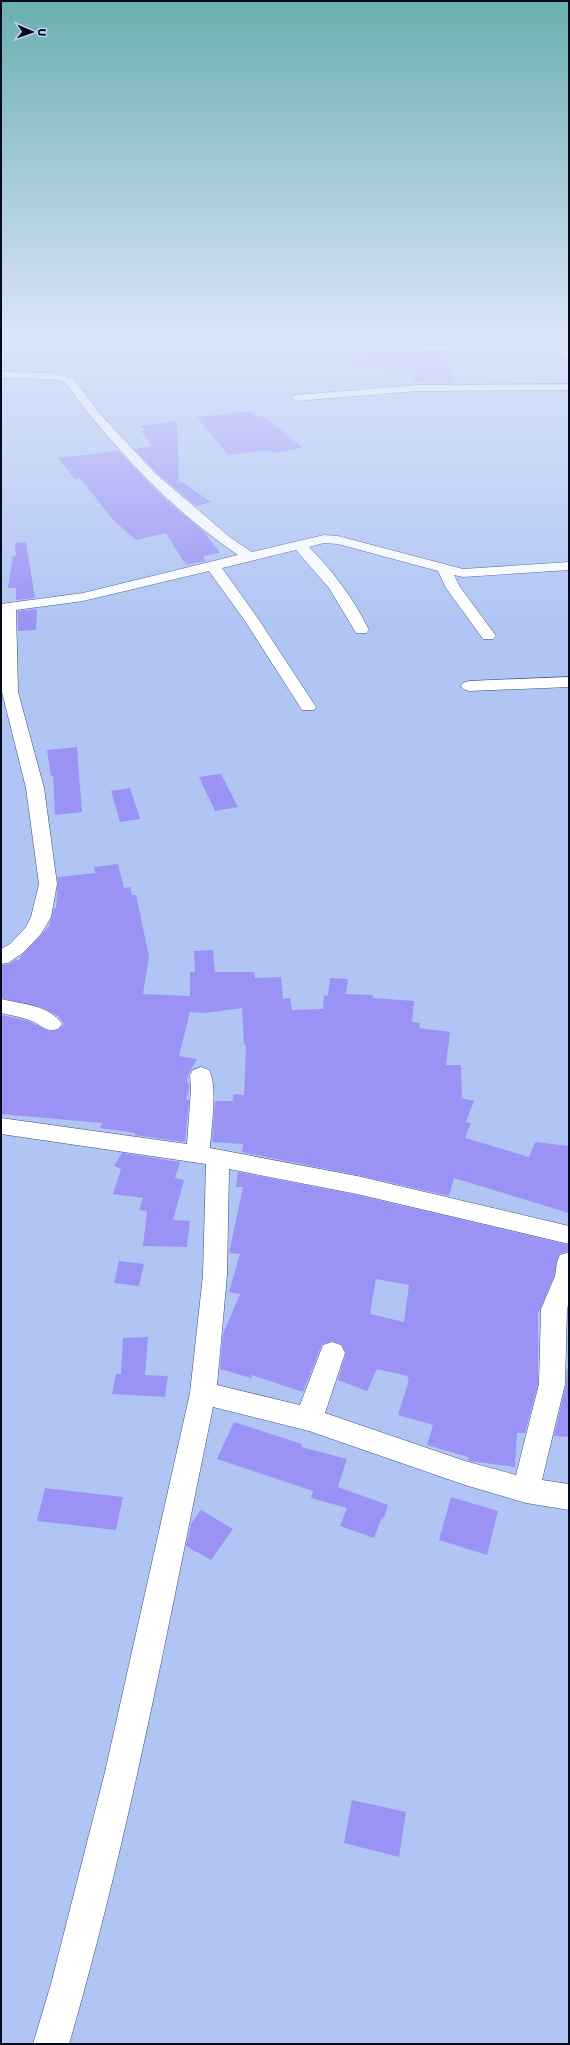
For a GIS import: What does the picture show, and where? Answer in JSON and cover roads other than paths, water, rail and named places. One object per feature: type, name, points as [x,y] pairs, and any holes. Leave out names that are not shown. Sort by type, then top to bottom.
[{"type":"street","points":[[112,434],[151,477],[232,546],[250,557]]},
{"type":"street","points":[[1,958],[17,948],[34,930],[41,916],[48,884],[35,788],[10,692],[5,608],[83,597],[324,539],[338,540],[463,573],[569,566]]},
{"type":"street","points":[[299,545],[337,590],[356,618],[361,630]]},
{"type":"street","points":[[213,566],[252,620],[308,707]]},
{"type":"street","points":[[444,569],[453,588],[488,636]]},
{"type":"street","points":[[469,686],[569,682]]},
{"type":"street","points":[[1,1006],[38,1015],[51,1024]]},
{"type":"street","points":[[51,2044],[69,1984],[121,1772],[203,1393],[215,1276],[208,1156],[201,1075]]},
{"type":"street","points":[[1,1126],[208,1156],[357,1185],[569,1235]]},
{"type":"street","points":[[526,1490],[552,1384],[554,1309],[567,1276],[569,1262]]},
{"type":"street","points":[[309,1419],[332,1353]]},
{"type":"street","points":[[203,1393],[309,1419],[465,1473],[526,1490],[569,1496]]}]
